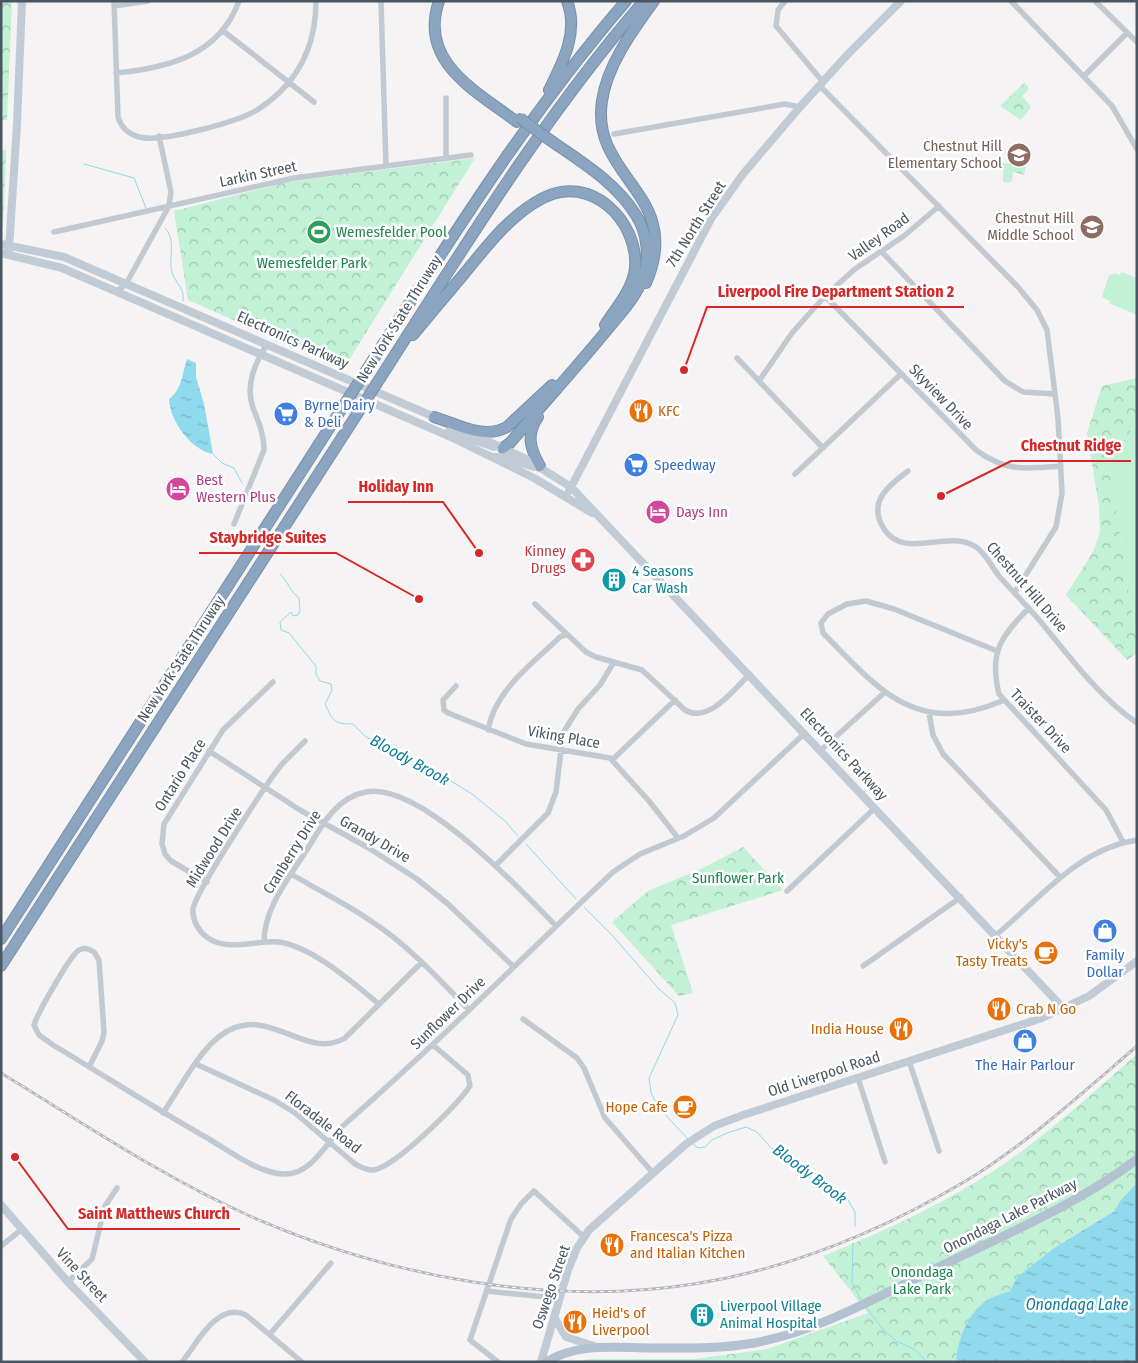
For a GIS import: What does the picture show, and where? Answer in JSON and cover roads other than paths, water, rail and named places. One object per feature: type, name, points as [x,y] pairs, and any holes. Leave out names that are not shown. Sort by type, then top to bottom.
[{"type":"highway","points":[[439,1],[434,21],[436,36],[441,55],[449,68],[462,80],[608,183],[627,202],[641,223],[646,238],[646,262],[642,282],[628,304]]},
{"type":"highway","points":[[443,1],[438,20],[439,36],[452,66],[474,86],[518,120]]},
{"type":"highway","points":[[531,121],[557,75],[570,40],[572,20],[567,1]]},
{"type":"highway","name":"New York State Thruway","points":[[1,939],[453,233],[531,121],[626,1]]},
{"type":"highway","name":"New York State Thruway","points":[[1,966],[361,408],[454,260],[538,138],[644,1]]},
{"type":"highway","points":[[434,417],[479,432],[499,431],[511,424],[558,383],[646,283],[655,260],[657,238],[648,210],[616,164],[606,141],[603,131],[602,102],[614,66],[654,1]]},
{"type":"highway","points":[[503,448],[510,443],[605,325],[637,282],[643,258],[639,230],[625,207],[612,193],[545,139]]},
{"type":"highway","points":[[387,367],[515,216],[544,197],[561,192],[582,194],[598,199],[611,207],[622,219],[633,243],[635,270],[631,284],[605,325]]},
{"type":"highway","points":[[540,466],[531,449],[531,430],[558,383]]},
{"type":"main road","points":[[22,1],[18,124],[5,253],[44,262],[117,291],[126,290]]},
{"type":"main road","name":"7th North Street","points":[[565,497],[711,219],[743,174],[800,107],[902,1]]},
{"type":"main road","name":"Electronics Parkway","points":[[5,245],[64,257],[126,290],[261,354],[404,416],[492,458],[565,497],[602,520]]},
{"type":"main road","points":[[89,279],[126,290]]},
{"type":"main road","name":"Electronics Parkway","points":[[126,290],[178,305],[434,417],[540,466],[571,487],[961,897],[1064,1009]]},
{"type":"main road","points":[[404,416],[484,445],[503,448]]},
{"type":"main road","points":[[492,458],[503,448]]},
{"type":"main road","points":[[492,458],[502,457],[550,473]]},
{"type":"main road","points":[[558,478],[574,473],[582,465]]},
{"type":"main road","name":"Old Liverpool Road","points":[[616,1204],[686,1144],[714,1126],[1034,1021],[1064,1009],[1103,987],[1137,961]]},
{"type":"main road","name":"Onondaga Lake Parkway","points":[[546,1362],[556,1356],[582,1348],[705,1348],[743,1345],[802,1332],[863,1305],[1091,1190],[1137,1159]]},
{"type":"main road","name":"Oswego Street","points":[[541,1362],[572,1260],[584,1237],[598,1219],[616,1204]]},
{"type":"main road","name":"Vine Street","points":[[1,1205],[68,1282],[145,1362]]},
{"type":"main road","points":[[554,1317],[563,1334],[573,1341],[608,1348]]},
{"type":"street","points":[[148,1],[114,4],[116,109],[120,122],[130,134],[140,137],[160,136],[232,121],[262,107],[289,83],[298,70],[312,38],[316,1]]},
{"type":"street","points":[[116,73],[146,70],[179,62],[204,46],[222,30],[238,1]]},
{"type":"street","points":[[382,1],[386,166]]},
{"type":"street","points":[[785,1],[778,10],[776,26],[821,84],[1037,310],[1047,330],[1055,394],[1062,504],[1056,527],[1015,592]]},
{"type":"street","points":[[1011,1],[1112,106],[1137,149]]},
{"type":"street","points":[[1095,1],[1127,33],[1135,38]]},
{"type":"street","points":[[222,30],[314,102]]},
{"type":"street","points":[[1084,76],[1127,33]]},
{"type":"street","points":[[446,98],[446,158]]},
{"type":"street","points":[[614,134],[785,104],[800,107]]},
{"type":"street","points":[[126,290],[169,206],[171,192],[160,136]]},
{"type":"street","name":"Larkin Street","points":[[54,232],[294,178],[471,155]]},
{"type":"street","name":"Valley Road","points":[[759,381],[792,334],[825,296],[855,269],[904,236],[938,206]]},
{"type":"street","points":[[881,251],[1005,382],[1023,392],[1055,394]]},
{"type":"street","name":"Skyview Drive","points":[[825,296],[962,438],[988,459],[1005,466],[1022,469],[1061,466]]},
{"type":"street","points":[[234,524],[264,450],[261,427],[250,395],[251,379],[267,344]]},
{"type":"street","points":[[737,358],[823,448]]},
{"type":"street","points":[[795,474],[901,374]]},
{"type":"street","name":"Chestnut Hill Drive","points":[[908,471],[889,485],[879,498],[878,515],[889,535],[902,543],[957,540],[974,546],[982,552],[999,576],[1029,608],[1088,678],[1118,708],[1137,723]]},
{"type":"street","points":[[997,651],[894,609],[866,601],[847,604],[828,614],[821,624],[823,633],[884,693],[929,713],[956,714],[977,710],[1002,701]]},
{"type":"street","points":[[536,604],[586,652],[631,666],[649,674],[675,700],[693,714],[709,711],[750,674]]},
{"type":"street","name":"Traister Drive","points":[[1029,608],[1016,621],[997,651],[995,679],[1002,701],[1106,810],[1123,842]]},
{"type":"street","points":[[488,730],[492,710],[501,696],[553,644],[566,634]]},
{"type":"street","points":[[496,865],[548,813],[556,792],[560,749],[565,726],[600,685],[614,662]]},
{"type":"street","name":"Ontario Place","points":[[207,882],[170,861],[162,844],[164,824],[223,730],[238,713],[273,682]]},
{"type":"street","name":"Viking Place","points":[[456,686],[443,700],[444,710],[488,730],[526,744],[612,760],[678,838]]},
{"type":"street","points":[[821,750],[884,693]]},
{"type":"street","points":[[612,760],[675,700]]},
{"type":"street","points":[[929,713],[933,735],[943,754],[1060,877]]},
{"type":"street","name":"Sunflower Drive","points":[[90,1067],[102,1041],[104,1021],[99,960],[94,952],[87,948],[80,949],[71,958],[34,1024],[35,1030],[39,1035],[163,1113],[259,1167],[283,1174],[304,1169],[328,1142],[556,926],[629,860],[678,838],[714,818],[805,733]]},
{"type":"street","name":"Midwood Drive","points":[[304,741],[283,764],[266,788],[207,882],[193,907],[193,913],[200,931],[208,938],[219,943],[233,944],[279,942],[302,950],[334,968],[379,1004]]},
{"type":"street","name":"Grandy Drive","points":[[209,751],[266,788],[367,847],[417,879],[448,904],[514,967]]},
{"type":"street","name":"Cranberry Drive","points":[[264,942],[266,921],[291,874],[323,823],[332,812],[356,795],[365,792],[384,792],[401,798],[432,816],[473,845],[496,865],[556,926]]},
{"type":"street","points":[[787,890],[876,808]]},
{"type":"street","points":[[996,935],[1060,877],[1088,858],[1123,842],[1137,840]]},
{"type":"street","points":[[291,874],[372,921],[422,962],[468,1009]]},
{"type":"street","points":[[863,966],[961,897]]},
{"type":"street","points":[[163,1113],[196,1064],[218,1037],[238,1026],[264,1024],[317,1044],[337,1043],[345,1038],[422,962]]},
{"type":"street","points":[[523,1019],[577,1058],[584,1068],[605,1118],[653,1173]]},
{"type":"street","name":"Floradale Road","points":[[196,1064],[274,1100],[294,1113],[355,1164],[369,1170],[383,1167],[406,1151],[470,1086],[468,1075],[432,1045]]},
{"type":"street","points":[[909,1061],[939,1151]]},
{"type":"street","points":[[858,1078],[885,1162]]},
{"type":"street","points":[[68,1282],[92,1259],[105,1206],[117,1188]]},
{"type":"street","points":[[498,1362],[470,1340],[511,1219],[521,1204],[534,1191],[584,1237]]},
{"type":"street","points":[[1,1246],[22,1229]]},
{"type":"street","points":[[270,1334],[331,1264]]},
{"type":"street","points":[[486,1291],[546,1297],[559,1301]]},
{"type":"street","points":[[182,1362],[209,1327],[224,1314],[240,1312],[270,1334],[302,1362]]},
{"type":"water","points":[[187,359],[196,363],[196,377],[204,404],[213,454],[197,447],[190,441],[178,425],[170,408],[169,399],[177,391]]},
{"type":"water","name":"Onondaga Lake","points":[[1137,1183],[1137,1362],[956,1362],[962,1334],[977,1309],[991,1298],[1010,1291],[1017,1277],[1054,1248],[1116,1210],[1120,1201]]},
{"type":"waterway","points":[[84,164],[134,178],[146,208]]},
{"type":"waterway","points":[[165,228],[171,238],[172,273],[183,293],[183,301]]},
{"type":"waterway","points":[[213,454],[222,463],[234,468],[242,483]]},
{"type":"waterway","name":"Bloody Brook","points":[[280,574],[299,598],[300,610],[298,615],[293,616],[291,612],[280,622],[281,630],[289,633],[316,666],[316,674],[320,681],[331,684],[332,690],[325,704],[332,718],[338,722],[353,724],[366,737],[382,743],[402,757],[432,769],[472,794],[505,821],[518,836]]},
{"type":"waterway","name":"Bloody Brook","points":[[526,844],[576,899]]},
{"type":"waterway","name":"Bloody Brook","points":[[584,907],[612,935],[658,988],[675,1003],[678,1015],[649,1078],[651,1093],[659,1108],[688,1139]]},
{"type":"waterway","name":"Bloody Brook","points":[[693,1144],[698,1148],[705,1147],[712,1140],[746,1127],[757,1132],[774,1151],[822,1186],[848,1200],[855,1212],[855,1226]]},
{"type":"waterway","name":"Bloody Brook","points":[[853,1243],[852,1282],[861,1300]]},
{"type":"waterway","name":"Bloody Brook","points":[[866,1307],[881,1327],[896,1341],[914,1349],[927,1362]]},
{"type":"railway","points":[[1,1073],[124,1149],[187,1185],[252,1217],[304,1238],[358,1256],[468,1281],[582,1292],[638,1290],[694,1284],[730,1277],[800,1258],[867,1232],[933,1200],[987,1167],[1032,1135],[1137,1046]]},
{"type":"place","name":"Chestnut Hill Elementary School","points":[[1019,155]]},
{"type":"place","name":"Chestnut Hill Middle School","points":[[1092,227]]},
{"type":"place","name":"Wemesfelder Pool","points":[[319,232]]},
{"type":"place","name":"Liverpool Fire Department Station 2","points":[[684,370]]},
{"type":"place","name":"KFC","points":[[641,411]]},
{"type":"place","name":"Byrne Dairy & Deli","points":[[286,414]]},
{"type":"place","name":"Speedway","points":[[636,465]]},
{"type":"place","name":"Best Western Plus","points":[[178,489]]},
{"type":"place","name":"Chestnut Ridge","points":[[941,496]]},
{"type":"place","name":"Days Inn","points":[[658,512]]},
{"type":"place","name":"Holiday Inn","points":[[479,553]]},
{"type":"place","name":"Kinney Drugs","points":[[583,560]]},
{"type":"place","name":"4 Seasons Car Wash","points":[[614,580]]},
{"type":"place","name":"Staybridge Suites","points":[[419,599]]},
{"type":"place","name":"Family Dollar","points":[[1105,931]]},
{"type":"place","name":"Vicky's Tasty Treats","points":[[1046,953]]},
{"type":"place","name":"Crab N Go","points":[[999,1009]]},
{"type":"place","name":"India House","points":[[901,1029]]},
{"type":"place","name":"The Hair Parlour","points":[[1025,1041]]},
{"type":"place","name":"Hope Cafe","points":[[685,1107]]},
{"type":"place","name":"Saint Matthews Church","points":[[15,1157]]},
{"type":"place","name":"Francesca's Pizza and Italian Kitchen","points":[[612,1245]]},
{"type":"place","name":"Liverpool Village Animal Hospital","points":[[702,1315]]},
{"type":"place","name":"Heid's of Liverpool","points":[[575,1322]]},
{"type":"park label","name":"Wemesfelder Park","points":[[312,263]]},
{"type":"park label","name":"Sunflower Park","points":[[738,878]]},
{"type":"park label","name":"Onondaga Lake Park","points":[[922,1280]]}]
